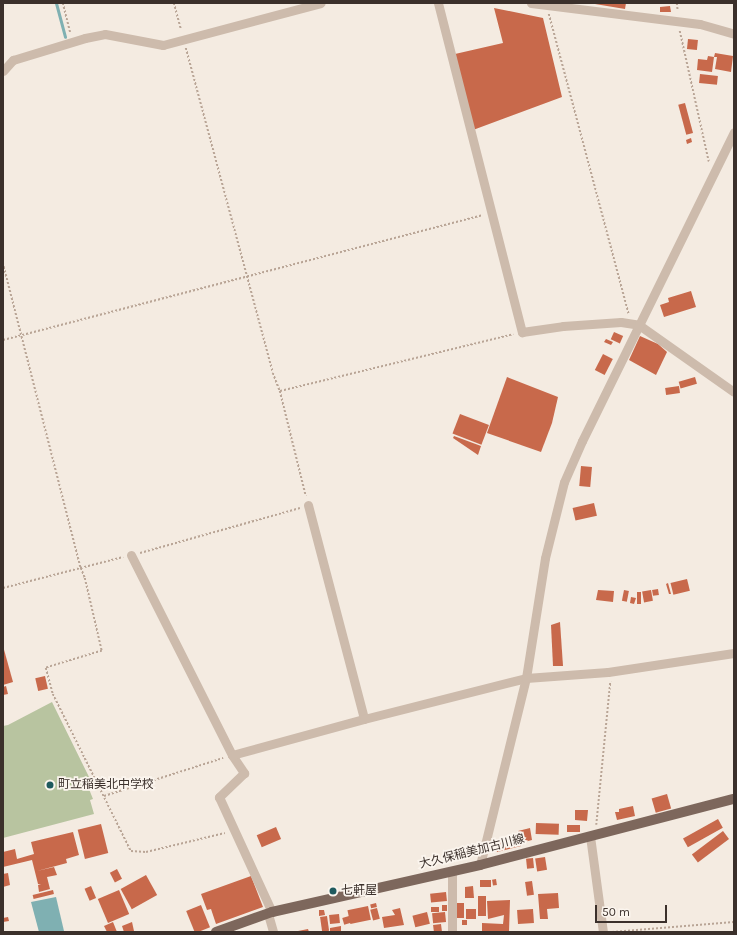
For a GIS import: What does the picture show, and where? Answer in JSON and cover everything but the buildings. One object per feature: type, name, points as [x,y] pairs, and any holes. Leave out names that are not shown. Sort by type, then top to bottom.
[{"type":"main road","name":"大久保稲美加古川線","points":[[216,932],[270,913],[480,865],[734,799]]},
{"type":"street","points":[[3,71],[13,60],[105,34],[163,44],[184,40],[321,3]]},
{"type":"street","points":[[438,3],[522,332],[563,326],[621,322],[635,324],[734,392]]},
{"type":"street","points":[[531,3],[700,24],[734,34]]},
{"type":"street","points":[[480,865],[526,678],[545,558],[564,482],[635,324],[734,132]]},
{"type":"street","points":[[308,505],[364,719]]},
{"type":"street","points":[[131,555],[232,755],[244,773],[219,797],[270,913],[273,932]]},
{"type":"street","points":[[232,755],[364,719],[526,678],[608,672],[734,653]]},
{"type":"street","points":[[594,835],[603,932]]},
{"type":"street","points":[[452,871],[452,932]]},
{"type":"path","points":[[63,3],[73,42]]},
{"type":"path","points":[[3,588],[131,555],[289,512],[308,505],[280,391],[247,275],[174,3]]},
{"type":"path","points":[[547,6],[635,324]]},
{"type":"path","points":[[678,22],[683,52],[710,163],[714,173]]},
{"type":"path","points":[[3,340],[492,212]]},
{"type":"path","points":[[3,263],[81,568],[85,578],[102,651],[46,668],[53,694],[131,851],[146,852],[235,831]]},
{"type":"path","points":[[280,391],[522,332]]},
{"type":"path","points":[[594,835],[610,681],[608,672]]},
{"type":"path","points":[[104,796],[232,755]]},
{"type":"path","points":[[608,932],[734,922]]},
{"type":"green space","name":"町立稲美北中学校","points":[[52,702],[91,781],[87,784],[93,799],[90,800],[94,814],[3,838],[3,726],[8,725]]},
{"type":"water","points":[[56,897],[64,931],[39,932],[31,902]]},
{"type":"waterway","points":[[56,3],[65,37]]},
{"type":"place","name":"町立稲美北中学校","points":[[50,785]]},
{"type":"place","name":"七軒屋","points":[[333,891]]}]
